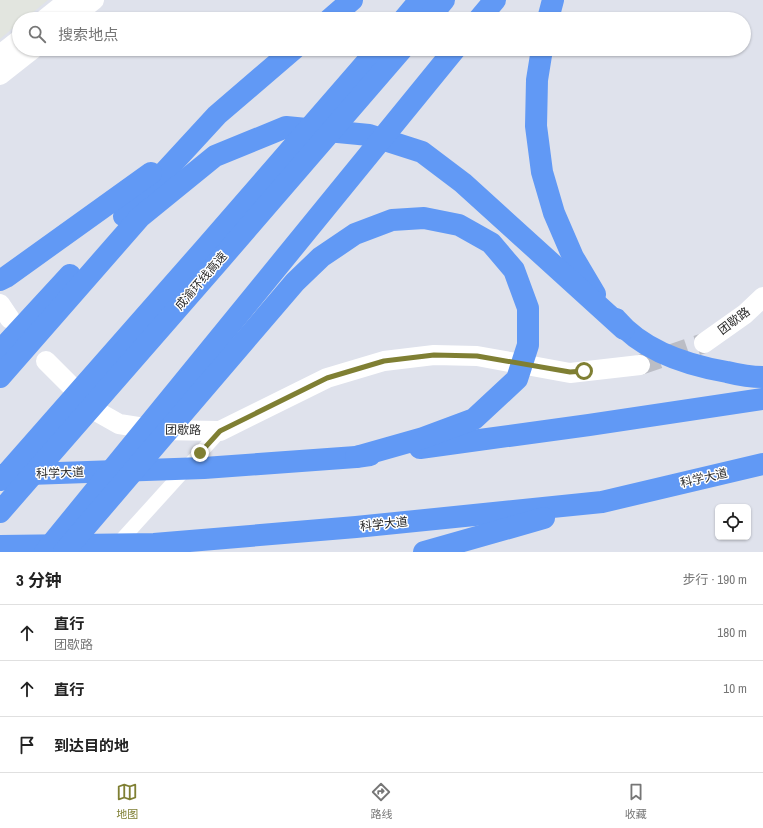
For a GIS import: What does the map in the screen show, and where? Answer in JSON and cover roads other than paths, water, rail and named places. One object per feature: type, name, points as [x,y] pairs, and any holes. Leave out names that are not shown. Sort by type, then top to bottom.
[{"type":"highway","points":[[338,12],[352,0]]},
{"type":"highway","points":[[410,12],[420,0]]},
{"type":"highway","points":[[434,12],[444,0]]},
{"type":"highway","points":[[485,12],[495,0]]},
{"type":"highway","points":[[550,12],[553,0]]},
{"type":"highway","points":[[0,351],[217,115],[286,56]]},
{"type":"highway","name":"成渝环线高速","points":[[100,382],[206,247],[372,56]]},
{"type":"highway","name":"成渝环线高速","points":[[0,512],[41,450],[100,382],[396,56]]},
{"type":"highway","points":[[44,552],[449,56]]},
{"type":"highway","points":[[541,56],[537,80],[536,126],[542,172],[554,213],[573,257],[594,293],[624,329]]},
{"type":"highway","points":[[0,377],[140,217],[215,156],[286,127],[369,135],[422,152],[463,183],[624,329],[645,345],[675,359],[713,370],[751,377],[763,377]]},
{"type":"highway","points":[[3,279],[188,147]]},
{"type":"highway","points":[[64,552],[295,282],[321,257],[355,234],[392,220],[424,218],[459,225],[491,243],[514,270],[528,308],[528,345],[517,379],[474,419],[423,438],[356,457]]},
{"type":"highway","name":"科学大道","points":[[0,475],[204,468],[356,457],[589,425],[763,398]]},
{"type":"highway","name":"成渝环线高速","points":[[0,481],[41,450]]},
{"type":"highway","name":"科学大道","points":[[0,546],[154,544],[356,527],[602,502],[763,464]]},
{"type":"highway","points":[[424,552],[602,502]]},
{"type":"street","points":[[54,12],[69,0]]},
{"type":"street","points":[[79,12],[94,0]]},
{"type":"street","points":[[0,55],[12,46]]},
{"type":"street","points":[[0,75],[24,56]]},
{"type":"street","name":"团歇路","points":[[704,343],[754,312],[763,296]]},
{"type":"street","name":"团歇路","points":[[46,361],[96,411],[119,424],[157,430],[220,431],[327,378],[384,361],[434,355],[477,356],[570,372],[640,365]]},
{"type":"street","points":[[110,552],[220,431]]},
{"type":"tunnel","points":[[640,365],[704,343]]}]
